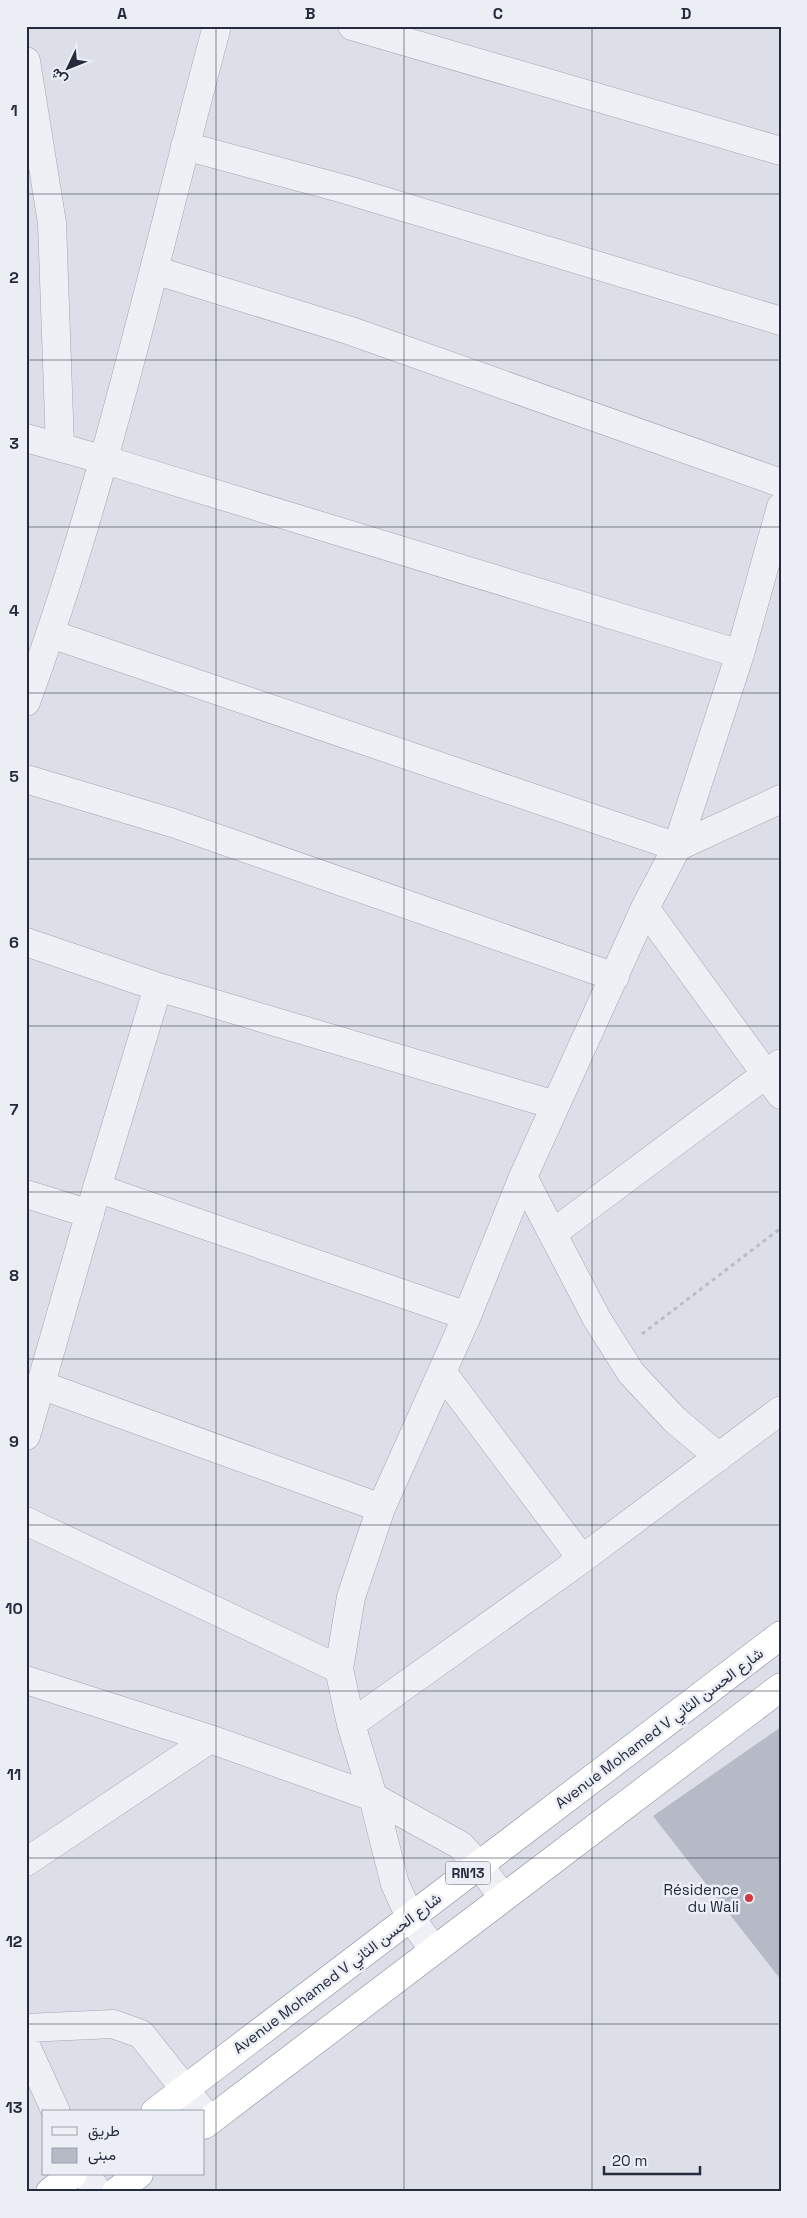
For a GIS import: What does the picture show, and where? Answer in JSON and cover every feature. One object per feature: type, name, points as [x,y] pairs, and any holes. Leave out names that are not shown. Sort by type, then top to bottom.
[{"type":"highway","name":"Avenue Mohamed V شارع الحسن الثاني","points":[[158,2110],[781,1635]]},
{"type":"highway","name":"RN13","points":[[205,2117],[434,1950],[781,1687]]},
{"type":"highway","points":[[50,2192],[70,2176]]},
{"type":"highway","points":[[116,2192],[136,2176]]},
{"type":"street","points":[[26,702],[51,634],[105,460],[185,146],[218,26]]},
{"type":"street","points":[[352,26],[781,151]]},
{"type":"street","points":[[26,61],[52,223],[60,447]]},
{"type":"street","points":[[185,146],[344,189],[781,321]]},
{"type":"street","points":[[154,270],[351,331],[781,483]]},
{"type":"street","points":[[26,438],[105,460],[740,654]]},
{"type":"street","points":[[434,1950],[410,1917],[395,1884],[373,1797],[351,1724],[339,1669],[351,1597],[381,1508],[467,1316],[523,1177],[645,908],[678,847],[740,654],[781,507]]},
{"type":"street","points":[[51,634],[678,847],[781,799]]},
{"type":"street","points":[[26,779],[172,823],[615,977]]},
{"type":"street","points":[[553,1233],[776,1078],[645,908]]},
{"type":"street","points":[[26,942],[158,987],[555,1105]]},
{"type":"street","points":[[29,1419],[41,1385],[97,1188],[158,987]]},
{"type":"street","points":[[523,1177],[597,1319],[631,1372],[674,1420],[719,1457]]},
{"type":"street","points":[[97,1188],[467,1316]]},
{"type":"street","points":[[26,1194],[90,1214]]},
{"type":"street","points":[[442,1372],[582,1559]]},
{"type":"street","points":[[41,1385],[381,1508]]},
{"type":"street","points":[[351,1724],[582,1559],[781,1410]]},
{"type":"street","points":[[26,1521],[339,1669]]},
{"type":"street","points":[[26,1680],[210,1739],[373,1797],[460,1845],[479,1865],[504,1897]]},
{"type":"street","points":[[26,1862],[210,1739]]},
{"type":"street","points":[[26,2028],[113,2024],[141,2034],[200,2110]]},
{"type":"street","points":[[26,2046],[55,2110]]},
{"type":"street","points":[[86,2176],[98,2192]]},
{"type":"path","points":[[618,1353],[781,1228]]},
{"type":"building","name":"Résidence du Wali","points":[[781,1727],[781,1980],[653,1816]]},
{"type":"place","name":"Résidence du Wali","points":[[749,1898]]}]
